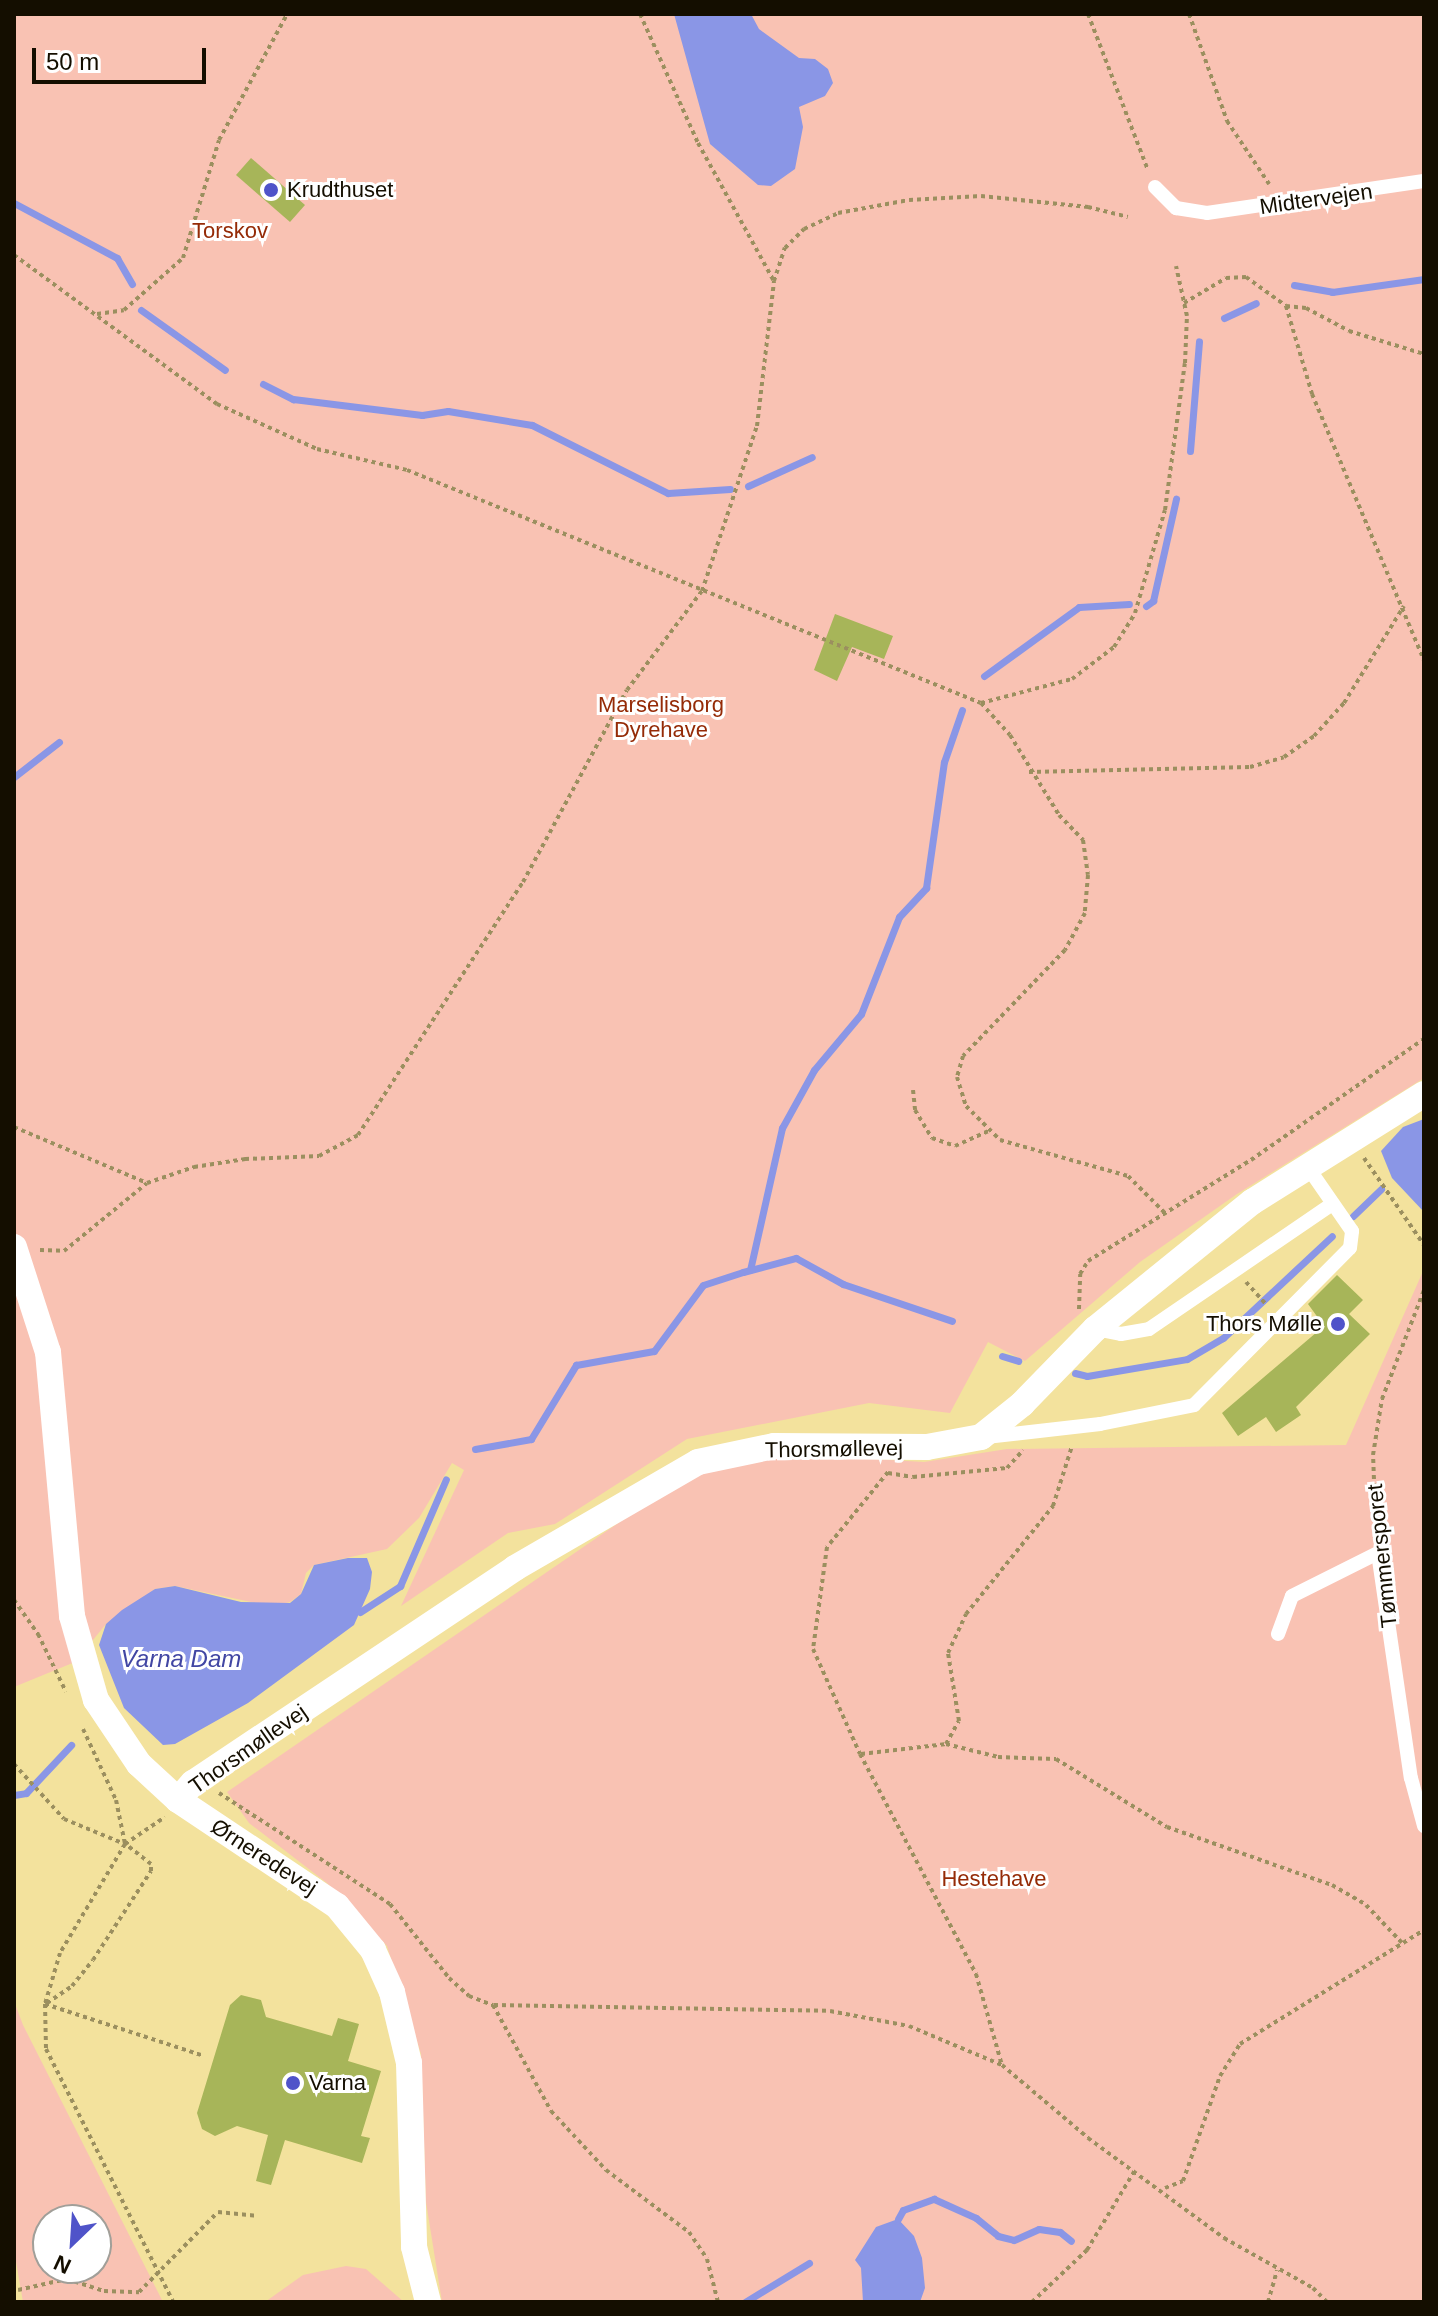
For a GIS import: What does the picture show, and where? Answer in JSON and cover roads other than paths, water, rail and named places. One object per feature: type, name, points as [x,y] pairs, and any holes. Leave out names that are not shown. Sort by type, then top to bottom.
[{"type":"street","name":"Thorsmøllevej","points":[[178,1800],[193,1783],[515,1568],[698,1462],[774,1446],[927,1447],[981,1437],[1022,1404],[1069,1352],[1095,1329],[1252,1202],[1349,1138],[1424,1094]]},
{"type":"street","name":"Ørneredevej","points":[[14,1247],[48,1352],[70,1600],[84,1664],[114,1731],[178,1800],[337,1906],[373,1950],[392,1992],[409,2063],[414,2247],[428,2302]]},
{"type":"lane","name":"Midtervejen","points":[[1155,187],[1176,208],[1207,213],[1424,181]]},
{"type":"lane","points":[[981,1437],[1073,1427],[1194,1405],[1278,1316],[1350,1248],[1352,1231],[1307,1166]]},
{"type":"lane","points":[[1095,1329],[1121,1334],[1149,1329],[1332,1204]]},
{"type":"lane","name":"Tømmersporet","points":[[1278,1634],[1292,1596],[1378,1553],[1411,1778],[1424,1826]]},
{"type":"water","points":[[674,14],[751,14],[759,29],[799,58],[815,59],[828,69],[833,83],[825,96],[799,107],[803,127],[795,169],[771,186],[758,185],[710,144]]},
{"type":"water","points":[[1424,1119],[1424,1212],[1392,1178],[1381,1151],[1403,1127]]},
{"type":"water","name":"Varna Dam","points":[[348,1558],[367,1558],[372,1572],[370,1589],[354,1625],[248,1703],[175,1744],[163,1745],[124,1708],[99,1645],[106,1624],[122,1610],[155,1589],[175,1586],[241,1602],[290,1603],[301,1594],[314,1565]]},
{"type":"water","points":[[898,2219],[914,2236],[922,2258],[925,2288],[920,2302],[863,2302],[861,2268],[855,2260],[876,2227]]},
{"type":"waterway","points":[[14,203],[117,258],[132,284]]},
{"type":"waterway","points":[[1294,285],[1332,292],[1424,279]]},
{"type":"waterway","points":[[1224,318],[1256,303]]},
{"type":"waterway","points":[[141,310],[225,370]]},
{"type":"waterway","points":[[1190,451],[1199,341]]},
{"type":"waterway","points":[[263,384],[293,399],[422,415],[448,411],[532,425],[668,493],[730,489]]},
{"type":"waterway","points":[[748,486],[812,457]]},
{"type":"waterway","points":[[1146,606],[1153,601],[1176,499]]},
{"type":"waterway","points":[[984,676],[1079,607],[1129,604]]},
{"type":"waterway","points":[[750,1270],[782,1128],[814,1070],[861,1014],[899,917],[926,888],[944,762],[962,710]]},
{"type":"waterway","points":[[14,777],[59,742]]},
{"type":"waterway","points":[[1353,1216],[1381,1189]]},
{"type":"waterway","points":[[1075,1373],[1087,1376],[1187,1359],[1223,1338],[1332,1236]]},
{"type":"waterway","points":[[475,1449],[531,1439],[576,1365],[654,1351],[703,1285],[743,1272],[796,1258],[843,1284],[952,1321]]},
{"type":"waterway","points":[[1002,1356],[1018,1361]]},
{"type":"waterway","points":[[360,1612],[400,1586],[446,1479]]},
{"type":"waterway","points":[[14,1795],[26,1793],[71,1745]]},
{"type":"waterway","points":[[898,2219],[903,2210],[934,2199],[976,2218],[998,2236],[1014,2240],[1039,2229],[1060,2232],[1071,2241]]},
{"type":"waterway","points":[[745,2302],[809,2263]]},
{"type":"place","name":"Krudthuset","points":[[271,190]]},
{"type":"place","name":"Thors Mølle","points":[[1338,1324]]},
{"type":"place","name":"Varna","points":[[293,2083]]},
{"type":"park label","name":"Torskov","points":[[230,231]]},
{"type":"park label","name":"Marselisborg Dyrehave","points":[[661,716]]},
{"type":"park label","name":"Hestehave","points":[[994,1879]]}]
